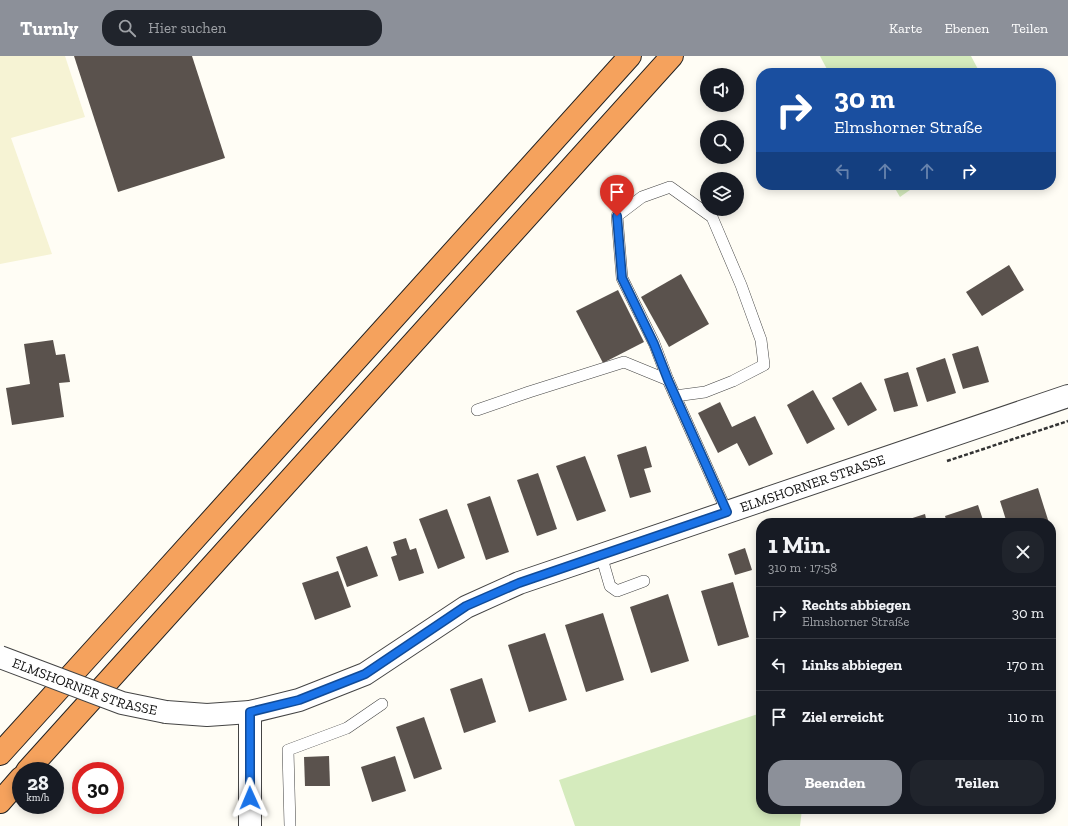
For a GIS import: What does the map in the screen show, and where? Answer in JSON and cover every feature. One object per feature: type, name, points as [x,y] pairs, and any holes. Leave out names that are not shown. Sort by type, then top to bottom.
[{"type":"highway","points":[[0,754],[630,56]]},
{"type":"highway","points":[[35,762],[672,56]]},
{"type":"highway","points":[[0,802],[12,788]]},
{"type":"street","name":"ELMSHORNER STRASSE","points":[[0,657],[122,704],[166,712],[207,715],[250,712],[299,700],[365,674],[466,606],[519,583],[1068,396]]},
{"type":"street","points":[[250,712],[250,826]]},
{"type":"lane","points":[[675,396],[705,392],[733,381],[764,365],[761,340],[746,298],[712,217],[670,187],[642,197],[617,216],[622,278],[654,344],[668,380],[675,396],[727,512]]},
{"type":"lane","points":[[477,410],[624,362],[668,380]]},
{"type":"lane","points":[[601,555],[610,586],[617,591],[644,581]]},
{"type":"lane","points":[[290,826],[288,750],[347,728],[382,704]]},
{"type":"shaded area","points":[[0,56],[65,56],[85,117],[11,138],[52,254],[0,264]]},
{"type":"green space","points":[[820,56],[971,56],[977,68],[826,68]]},
{"type":"green space","points":[[896,190],[910,190],[900,197]]},
{"type":"green space","points":[[756,715],[756,814],[801,814],[800,826],[575,826],[559,780]]},
{"type":"building","points":[[74,56],[192,56],[225,158],[118,192]]},
{"type":"building","points":[[1009,265],[1024,290],[982,316],[966,292]]},
{"type":"building","points":[[681,274],[709,324],[669,347],[641,297]]},
{"type":"building","points":[[618,290],[644,342],[603,363],[576,311]]},
{"type":"building","points":[[53,340],[56,355],[65,354],[70,382],[59,383],[64,417],[12,425],[6,388],[30,384],[24,344]]},
{"type":"building","points":[[978,346],[989,382],[963,389],[952,354]]},
{"type":"building","points":[[945,358],[956,393],[927,402],[916,368]]},
{"type":"building","points":[[908,372],[918,406],[894,412],[884,379]]},
{"type":"building","points":[[861,382],[877,410],[848,426],[832,398]]},
{"type":"building","points":[[813,390],[835,429],[807,444],[787,405]]},
{"type":"building","points":[[720,402],[732,427],[755,416],[773,454],[749,466],[737,443],[718,453],[698,413]]},
{"type":"building","points":[[646,446],[652,467],[644,469],[651,492],[630,498],[617,455]]},
{"type":"building","points":[[585,456],[606,511],[577,521],[556,466]]},
{"type":"building","points":[[538,473],[557,529],[537,536],[517,480]]},
{"type":"building","points":[[1038,488],[1047,518],[1005,518],[1000,501]]},
{"type":"building","points":[[490,496],[509,552],[486,560],[467,504]]},
{"type":"building","points":[[978,505],[982,518],[946,518],[945,516]]},
{"type":"building","points":[[447,509],[465,558],[438,569],[419,519]]},
{"type":"building","points":[[925,514],[926,518],[913,518]]},
{"type":"building","points":[[406,538],[410,550],[416,548],[424,573],[399,581],[391,557],[397,555],[393,542]]},
{"type":"building","points":[[367,546],[378,576],[347,587],[336,557]]},
{"type":"building","points":[[745,548],[752,570],[735,575],[728,554]]},
{"type":"building","points":[[338,571],[351,607],[315,620],[302,583]]},
{"type":"building","points":[[733,582],[749,637],[718,646],[701,591]]},
{"type":"building","points":[[668,594],[689,661],[651,673],[630,607]]},
{"type":"building","points":[[603,613],[624,680],[586,692],[565,625]]},
{"type":"building","points":[[545,633],[567,700],[529,712],[508,645]]},
{"type":"building","points":[[482,678],[496,722],[464,733],[450,689]]},
{"type":"building","points":[[424,717],[442,769],[414,779],[396,727]]},
{"type":"building","points":[[329,756],[330,786],[305,786],[304,757]]},
{"type":"building","points":[[395,756],[406,791],[372,802],[361,767]]},
{"type":"route","points":[[250,798],[250,712],[299,700],[365,674],[466,606],[519,583],[727,512],[668,380],[654,344],[622,278],[617,216]]}]
